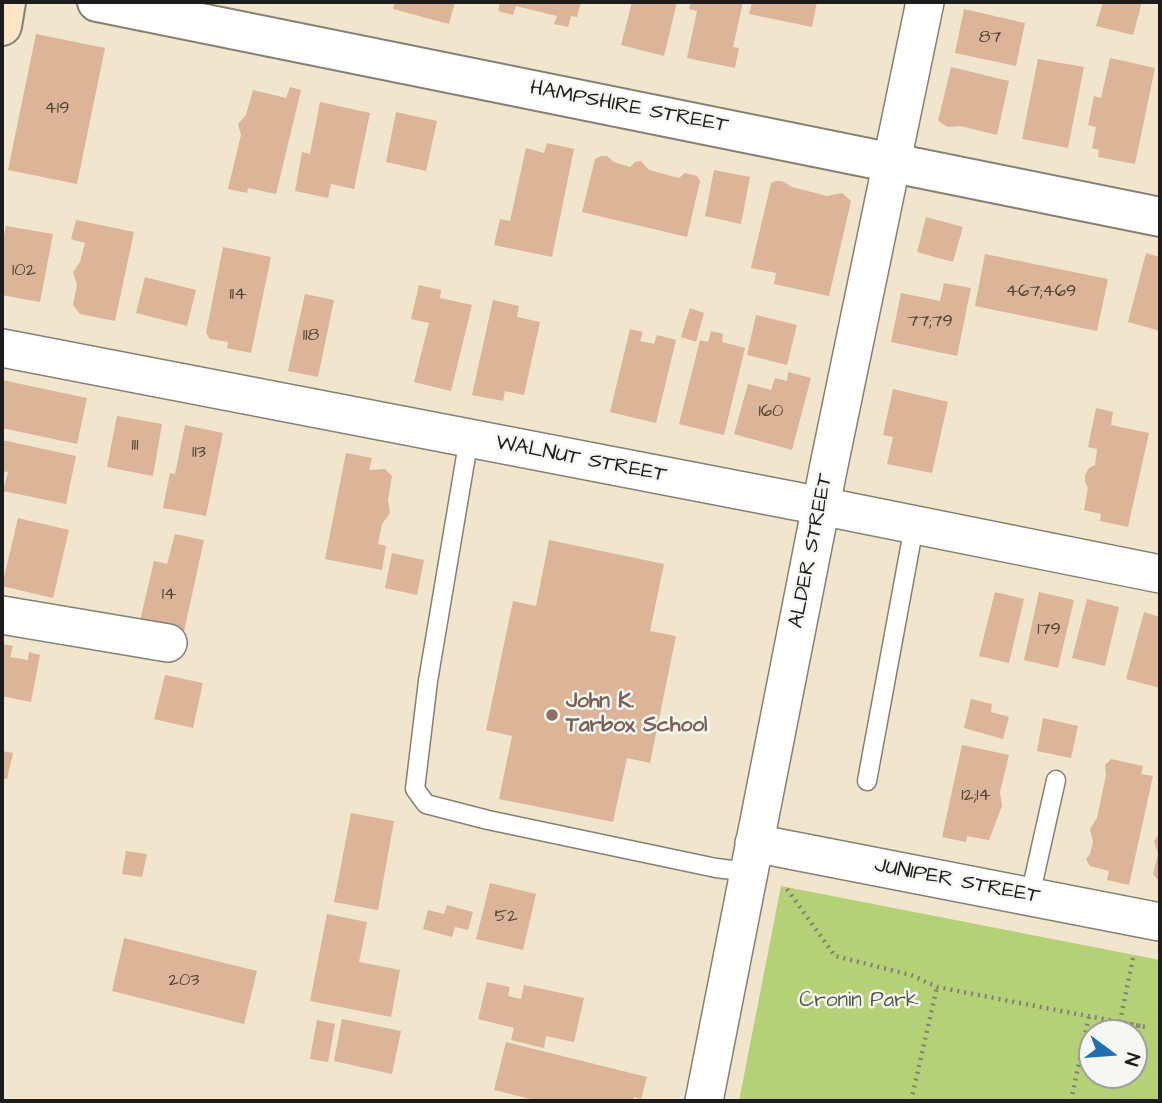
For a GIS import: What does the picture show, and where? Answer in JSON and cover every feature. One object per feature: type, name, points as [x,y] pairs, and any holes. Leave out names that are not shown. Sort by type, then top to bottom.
[{"type":"main road","points":[[2,26],[6,2]]},
{"type":"street","name":"HAMPSHIRE STREET","points":[[97,2],[1160,217]]},
{"type":"street","name":"ALDER STREET","points":[[704,1101],[821,506],[925,2]]},
{"type":"street","name":"WALNUT STREET","points":[[2,348],[1160,574]]},
{"type":"street","points":[[2,615],[167,643]]},
{"type":"street","name":"JUNIPER STREET","points":[[751,857],[1030,896],[1151,920]]},
{"type":"lane","points":[[469,438],[428,681],[415,789],[426,804],[488,820],[716,868],[751,857]]},
{"type":"lane","points":[[867,782],[914,526]]},
{"type":"lane","points":[[1030,896],[1056,779]]},
{"type":"path","points":[[751,857],[835,956],[911,975],[937,987],[1089,1016],[1146,1027],[1119,1022],[1151,920]]},
{"type":"path","points":[[911,1101],[937,987]]},
{"type":"path","points":[[1071,1101],[1089,1016]]},
{"type":"green space","name":"Cronin Park","points":[[781,886],[1160,960],[1160,1101],[739,1101]]},
{"type":"building","points":[[395,2],[455,2],[449,24],[393,9]]},
{"type":"building","points":[[500,2],[581,2],[577,17],[571,16],[568,27],[554,24],[557,16],[516,6],[513,15],[498,11]]},
{"type":"building","points":[[632,2],[677,2],[664,56],[621,45]]},
{"type":"building","points":[[691,2],[743,2],[733,47],[739,48],[735,68],[687,58],[697,11],[689,9]]},
{"type":"building","points":[[752,2],[817,2],[812,27],[749,14]]},
{"type":"building","points":[[1103,2],[1142,2],[1133,35],[1096,26]]},
{"type":"building","points":[[964,9],[1025,23],[1016,66],[955,53]]},
{"type":"building","points":[[36,34],[105,48],[77,184],[8,170]]},
{"type":"building","points":[[1110,58],[1155,68],[1135,164],[1098,157],[1099,150],[1092,148],[1096,127],[1088,125],[1094,96],[1101,98]]},
{"type":"building","points":[[1038,59],[1084,67],[1068,148],[1022,139]]},
{"type":"building","points":[[951,67],[1009,81],[997,135],[960,126],[948,127],[938,121]]},
{"type":"building","points":[[290,87],[301,90],[276,194],[248,188],[247,193],[228,189],[241,135],[238,124],[246,115],[253,90],[286,98]]},
{"type":"building","points":[[320,102],[370,113],[354,189],[331,184],[328,198],[295,191],[302,152],[310,154]]},
{"type":"building","points":[[396,112],[437,121],[426,171],[386,162]]},
{"type":"building","points":[[547,143],[574,149],[552,257],[494,245],[500,219],[510,221],[526,148],[544,153]]},
{"type":"building","points":[[607,156],[614,162],[630,167],[641,161],[649,170],[679,178],[685,173],[697,176],[700,181],[687,237],[582,212],[595,159]]},
{"type":"building","points":[[714,170],[750,177],[741,224],[705,216]]},
{"type":"building","points":[[776,181],[827,196],[842,193],[851,201],[829,296],[774,284],[776,273],[751,268],[771,183]]},
{"type":"building","points":[[926,217],[963,227],[953,262],[917,252]]},
{"type":"building","points":[[76,220],[134,232],[115,321],[80,314],[73,305],[77,285],[73,272],[80,262],[85,243],[71,239]]},
{"type":"building","points":[[6,226],[53,234],[40,302],[2,295],[2,248]]},
{"type":"building","points":[[223,247],[271,257],[251,353],[227,348],[228,342],[210,339],[206,333]]},
{"type":"building","points":[[1146,253],[1160,257],[1160,331],[1128,322]]},
{"type":"building","points":[[985,254],[1108,279],[1097,331],[975,306]]},
{"type":"building","points":[[145,277],[196,290],[187,326],[136,313]]},
{"type":"building","points":[[944,283],[971,288],[957,356],[891,342],[901,293],[940,301]]},
{"type":"building","points":[[419,285],[441,290],[440,298],[472,305],[451,391],[414,382],[429,323],[411,319]]},
{"type":"building","points":[[305,294],[334,300],[318,377],[288,371]]},
{"type":"building","points":[[493,300],[519,306],[517,317],[540,322],[524,395],[505,391],[503,401],[472,395]]},
{"type":"building","points":[[690,308],[704,313],[696,342],[681,337]]},
{"type":"building","points":[[756,315],[797,325],[787,365],[747,355]]},
{"type":"building","points":[[630,329],[643,332],[640,341],[654,344],[657,335],[676,340],[656,423],[610,412]]},
{"type":"building","points":[[711,331],[723,334],[722,342],[745,348],[724,435],[679,424],[700,340],[708,342]]},
{"type":"building","points":[[788,372],[811,378],[792,450],[734,434],[748,384],[771,390],[775,378],[787,381]]},
{"type":"building","points":[[2,380],[87,398],[77,444],[2,428]]},
{"type":"building","points":[[893,389],[948,402],[932,473],[887,464],[893,437],[883,435]]},
{"type":"building","points":[[1096,408],[1113,412],[1111,425],[1149,433],[1128,527],[1100,521],[1101,514],[1084,510],[1088,488],[1085,475],[1089,468],[1095,465],[1097,449],[1088,447]]},
{"type":"building","points":[[117,416],[162,424],[153,476],[107,467]]},
{"type":"building","points":[[185,425],[223,433],[206,516],[163,508],[170,473],[175,474]]},
{"type":"building","points":[[2,440],[76,456],[66,504],[3,491],[8,472],[2,471]]},
{"type":"building","points":[[346,453],[372,458],[369,470],[385,469],[392,476],[388,500],[390,513],[382,524],[378,544],[386,546],[382,570],[325,559]]},
{"type":"building","points":[[18,518],[69,530],[53,598],[2,586]]},
{"type":"building","points":[[175,534],[204,540],[183,636],[139,625],[154,561],[167,564]]},
{"type":"building","points":[[549,540],[664,564],[650,631],[676,636],[650,763],[627,758],[613,822],[499,799],[512,736],[486,730],[513,601],[536,606]]},
{"type":"building","points":[[392,553],[424,560],[417,595],[385,588]]},
{"type":"building","points":[[995,592],[1024,599],[1009,663],[979,656]]},
{"type":"building","points":[[1039,592],[1074,600],[1058,668],[1024,660]]},
{"type":"building","points":[[1087,599],[1119,607],[1105,666],[1072,658]]},
{"type":"building","points":[[1144,612],[1160,617],[1160,688],[1126,679]]},
{"type":"building","points":[[2,644],[13,646],[10,657],[28,660],[29,652],[40,655],[31,702],[2,696]]},
{"type":"building","points":[[165,675],[203,683],[193,728],[154,719]]},
{"type":"building","points":[[971,699],[992,704],[991,712],[1009,717],[1003,739],[964,728]]},
{"type":"building","points":[[1043,718],[1078,726],[1071,758],[1037,751]]},
{"type":"building","points":[[962,745],[1009,755],[1000,792],[1002,806],[989,840],[967,836],[966,842],[942,837]]},
{"type":"building","points":[[2,751],[13,753],[7,779],[2,778]]},
{"type":"building","points":[[1111,759],[1143,766],[1141,774],[1153,776],[1129,885],[1107,880],[1109,871],[1090,866],[1086,859],[1093,842],[1090,829],[1097,818],[1106,775],[1105,765]]},
{"type":"building","points":[[351,813],[394,821],[378,910],[334,902]]},
{"type":"building","points":[[1160,833],[1160,883],[1153,874],[1158,854],[1154,841]]},
{"type":"building","points":[[126,851],[147,854],[142,877],[122,874]]},
{"type":"building","points":[[490,883],[536,894],[523,950],[476,939]]},
{"type":"building","points":[[447,905],[473,912],[468,930],[455,927],[452,937],[423,929],[428,910],[444,914]]},
{"type":"building","points":[[327,914],[367,922],[359,962],[400,970],[391,1017],[310,1001]]},
{"type":"building","points":[[124,938],[257,971],[244,1024],[112,991]]},
{"type":"building","points":[[487,982],[510,987],[508,996],[521,999],[524,985],[584,998],[574,1042],[546,1036],[544,1048],[511,1040],[514,1028],[478,1019]]},
{"type":"building","points":[[342,1019],[401,1031],[392,1074],[334,1061]]},
{"type":"building","points":[[317,1020],[335,1024],[328,1062],[310,1059]]},
{"type":"building","points":[[506,1042],[647,1077],[641,1099],[634,1097],[633,1101],[539,1101],[494,1090]]},
{"type":"place","name":"John K. Tarbox School","points":[[552,715]]}]
